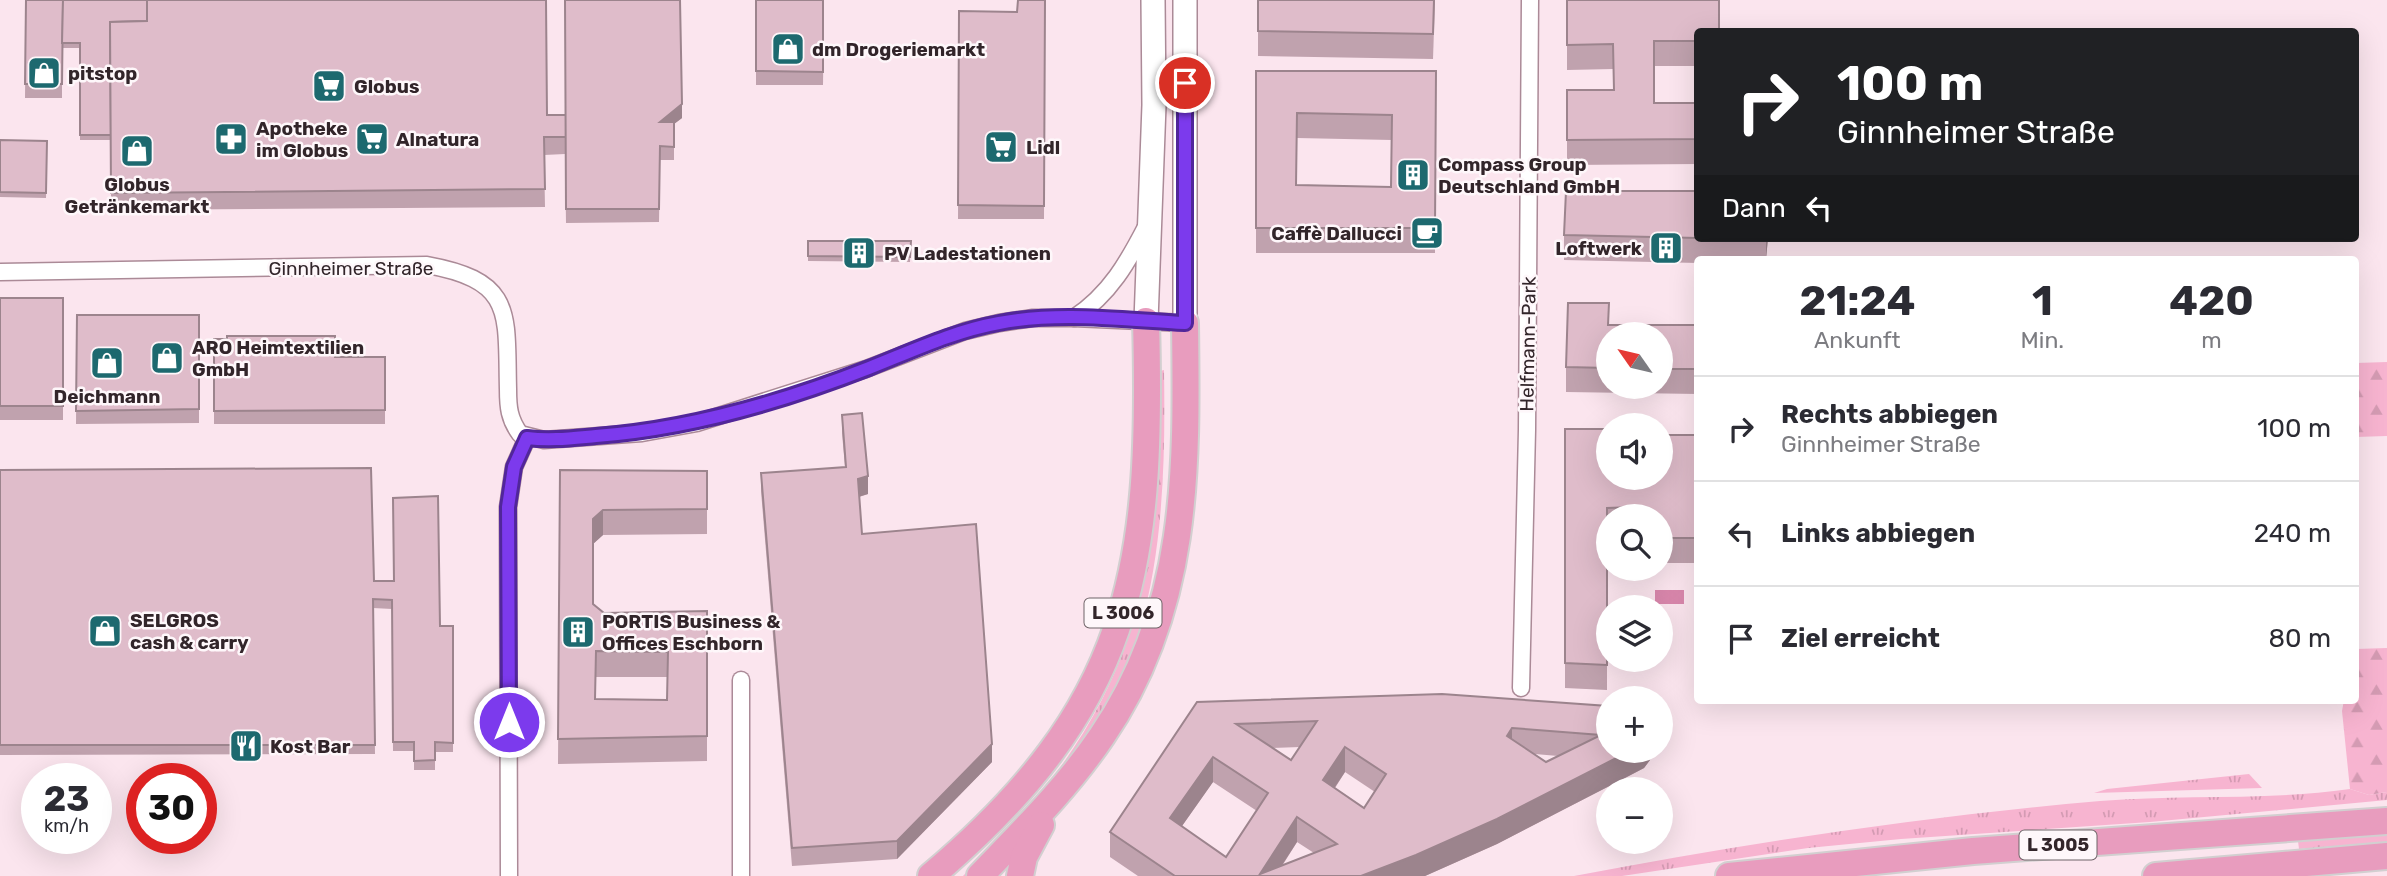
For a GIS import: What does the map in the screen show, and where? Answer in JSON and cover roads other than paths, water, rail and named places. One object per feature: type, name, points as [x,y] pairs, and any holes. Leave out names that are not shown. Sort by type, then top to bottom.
[{"type":"highway","name":"L 3006","points":[[959,853],[1033,776],[1065,734],[1094,685],[1117,630],[1136,564],[1145,497],[1146,321]]},
{"type":"highway","name":"L 3006","points":[[1070,780],[1120,706],[1164,609],[1173,567],[1181,505],[1185,323]]},
{"type":"highway","points":[[980,876],[1070,780]]},
{"type":"highway","points":[[1020,876],[1032,839],[1070,780]]},
{"type":"highway","name":"L 3005","points":[[1729,876],[1973,851],[2387,821]]},
{"type":"highway","points":[[931,876],[959,853]]},
{"type":"highway","points":[[940,876],[959,853]]},
{"type":"highway","points":[[2156,876],[2387,856]]},
{"type":"main road","name":"L 3006","points":[[1146,321],[1153,0]]},
{"type":"main road","name":"L 3006","points":[[1185,0],[1185,323]]},
{"type":"street","name":"Helfmann-Park","points":[[1521,688],[1527,430],[1530,0]]},
{"type":"street","points":[[1074,318],[1106,292],[1128,262],[1150,219]]},
{"type":"street","name":"Ginnheimer Straße","points":[[0,272],[426,265],[453,270],[488,288],[504,307],[509,416],[520,434],[527,438]]},
{"type":"street","points":[[509,876],[508,507],[514,467],[527,438],[544,440],[642,433],[688,425],[866,369],[965,331],[1033,318],[1185,323]]},
{"type":"street","points":[[741,680],[741,876]]},
{"type":"place","name":"dm Drogeriemarkt","points":[[788,49]]},
{"type":"place","name":"pitstop","points":[[44,73]]},
{"type":"place","name":"Globus","points":[[329,86]]},
{"type":"place","name":"Apotheke im Globus","points":[[231,139]]},
{"type":"place","name":"Alnatura","points":[[372,139]]},
{"type":"place","name":"Lidl","points":[[1001,147]]},
{"type":"place","name":"Globus Getränkemarkt","points":[[137,151]]},
{"type":"place","name":"Compass Group Deutschland GmbH","points":[[1413,175]]},
{"type":"place","name":"Caffè Dallucci","points":[[1427,233]]},
{"type":"place","name":"Loftwerk","points":[[1666,248]]},
{"type":"place","name":"PV Ladestationen","points":[[859,253]]},
{"type":"place","name":"ARO Heimtextilien GmbH","points":[[167,358]]},
{"type":"place","name":"Deichmann","points":[[107,363]]},
{"type":"place","name":"SELGROS cash & carry","points":[[105,631]]},
{"type":"place","name":"PORTIS Business & Offices Eschborn","points":[[578,632]]},
{"type":"place","name":"Kost Bar","points":[[246,746]]}]
